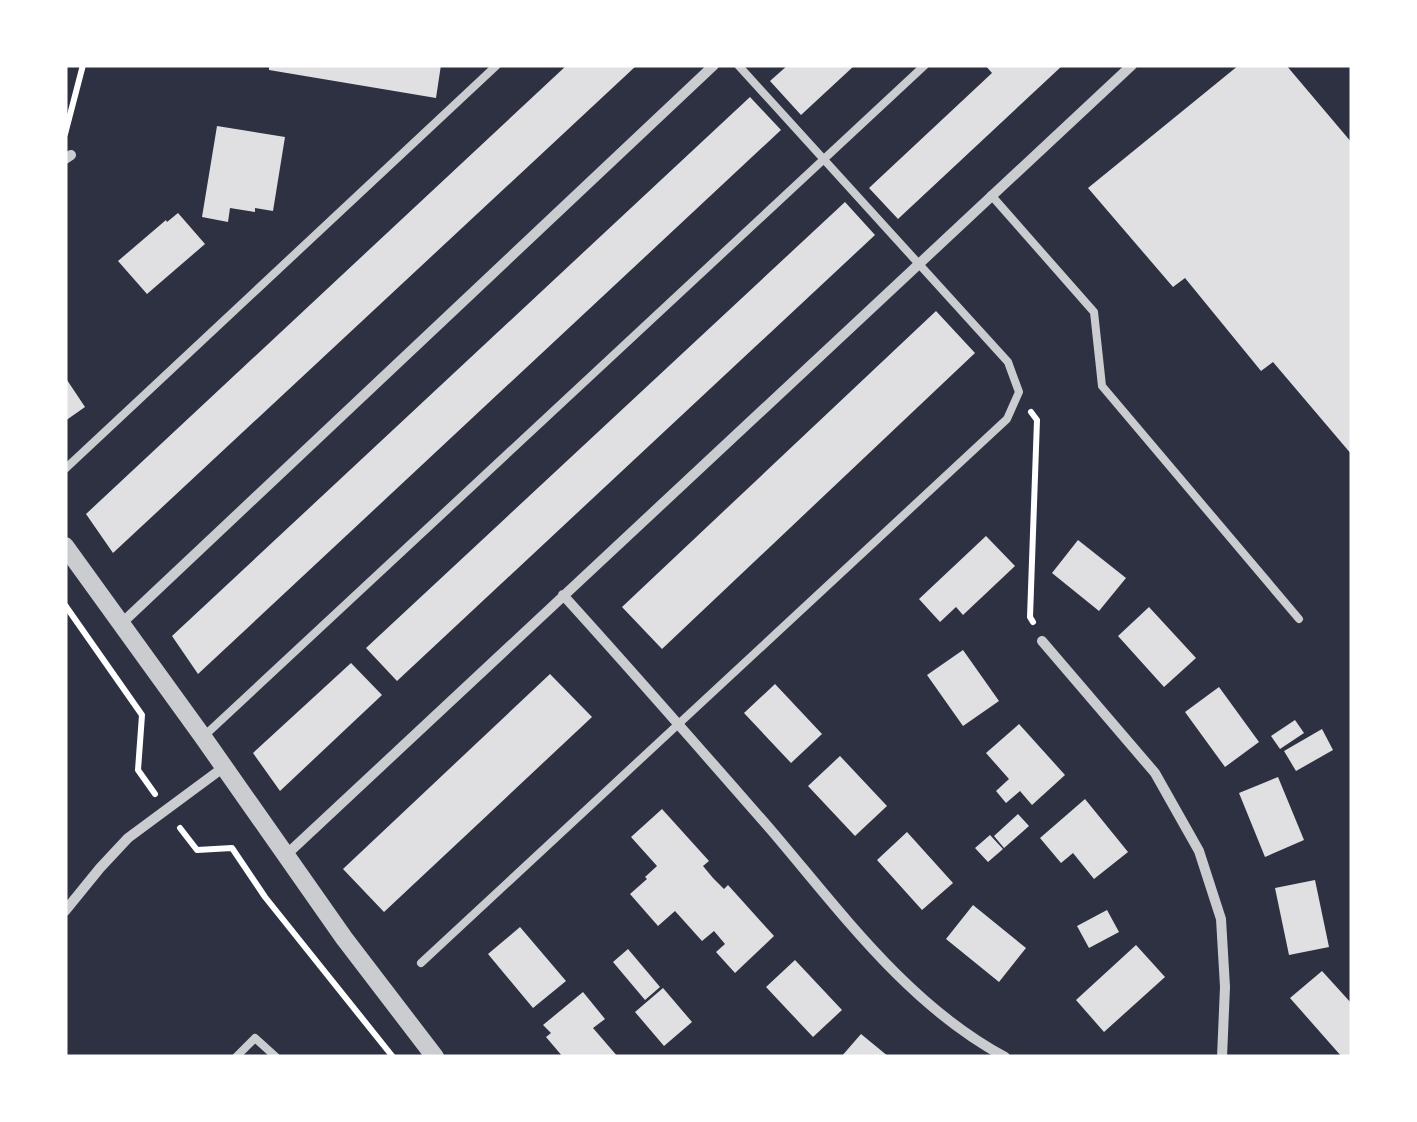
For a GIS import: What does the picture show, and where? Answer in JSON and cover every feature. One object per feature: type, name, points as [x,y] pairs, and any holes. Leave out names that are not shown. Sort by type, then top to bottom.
[{"type":"street","points":[[122,623],[714,65]]},
{"type":"street","points":[[285,856],[1132,65]]},
{"type":"street","points":[[65,546],[285,856],[434,1057]]},
{"type":"street","points":[[563,595],[679,723],[885,963],[951,1023],[1006,1057]]},
{"type":"street","points":[[1042,641],[1155,772],[1199,852],[1221,919],[1225,988],[1222,1057]]},
{"type":"street","points":[[65,911],[128,838],[224,768]]},
{"type":"lane","points":[[65,469],[497,65]]},
{"type":"lane","points":[[421,963],[1008,418],[1019,392],[1008,362],[738,65]]},
{"type":"lane","points":[[203,737],[925,65]]},
{"type":"lane","points":[[991,195],[1094,312],[1102,386],[1300,619]]},
{"type":"lane","points":[[236,1057],[255,1038],[276,1057]]},
{"type":"path","points":[[65,134],[83,65]]},
{"type":"path","points":[[1019,392],[1037,420],[1030,618],[1042,641]]},
{"type":"path","points":[[296,935],[393,1057]]},
{"type":"building","points":[[269,65],[441,65],[436,98],[269,70]]},
{"type":"building","points":[[567,65],[637,65],[113,553],[86,514]]},
{"type":"building","points":[[788,65],[855,65],[801,115],[770,81]]},
{"type":"building","points":[[985,65],[1063,65],[898,219],[869,188],[992,73]]},
{"type":"building","points":[[1239,65],[1286,65],[1352,143],[1352,455],[1273,362],[1261,371],[1185,278],[1173,287],[1088,188]]},
{"type":"building","points":[[750,97],[781,130],[198,674],[172,636]]},
{"type":"building","points":[[217,126],[285,137],[273,211],[230,208],[228,222],[202,217]]},
{"type":"building","points":[[845,202],[875,235],[397,681],[366,648]]},
{"type":"building","points":[[178,213],[205,244],[147,294],[118,261]]},
{"type":"building","points":[[936,311],[975,353],[662,649],[622,607]]},
{"type":"building","points":[[65,377],[85,407],[65,421]]},
{"type":"building","points":[[986,536],[1015,566],[963,615],[956,607],[940,622],[919,599]]},
{"type":"building","points":[[1078,540],[1126,578],[1099,611],[1052,573]]},
{"type":"building","points":[[1149,607],[1196,658],[1164,687],[1118,636]]},
{"type":"building","points":[[963,650],[999,701],[963,726],[927,675]]},
{"type":"building","points":[[351,663],[382,695],[280,791],[253,753]]},
{"type":"building","points":[[550,674],[592,717],[384,912],[343,869]]},
{"type":"building","points":[[775,684],[822,734],[791,763],[744,713]]},
{"type":"building","points":[[1219,687],[1259,742],[1225,767],[1185,712]]},
{"type":"building","points":[[1295,720],[1304,733],[1280,749],[1271,736]]},
{"type":"building","points":[[1019,724],[1065,775],[1032,805],[1020,791],[1006,803],[996,791],[1009,779],[986,753]]},
{"type":"building","points":[[1322,729],[1333,750],[1296,771],[1284,751]]},
{"type":"building","points":[[840,756],[887,806],[855,836],[808,786]]},
{"type":"building","points":[[1278,777],[1304,840],[1265,857],[1239,793]]},
{"type":"building","points":[[1085,799],[1128,852],[1094,879],[1073,853],[1061,863],[1040,838]]},
{"type":"building","points":[[662,809],[709,861],[703,866],[713,878],[724,889],[728,885],[774,936],[735,973],[716,952],[725,944],[714,931],[702,941],[675,911],[658,926],[630,894],[657,866],[631,837]]},
{"type":"building","points":[[1018,814],[1029,826],[1004,848],[994,836]]},
{"type":"building","points":[[907,832],[953,883],[922,910],[877,860]]},
{"type":"building","points":[[990,835],[1003,849],[988,862],[975,848]]},
{"type":"building","points":[[1315,880],[1329,947],[1289,955],[1275,888]]},
{"type":"building","points":[[973,905],[1026,948],[999,982],[946,939]]},
{"type":"building","points":[[1107,910],[1119,932],[1089,948],[1077,926]]},
{"type":"building","points":[[520,927],[566,981],[533,1008],[488,954]]},
{"type":"building","points":[[1136,945],[1165,977],[1104,1032],[1076,1000]]},
{"type":"building","points":[[628,949],[660,987],[645,1000],[613,962]]},
{"type":"building","points":[[795,960],[842,1010],[813,1037],[766,987]]},
{"type":"building","points":[[1322,971],[1352,1004],[1352,1054],[1348,1057],[1342,1057],[1290,998]]},
{"type":"building","points":[[663,988],[692,1022],[664,1046],[635,1012]]},
{"type":"building","points":[[583,992],[605,1019],[593,1028],[618,1057],[563,1057],[546,1037],[551,1033],[543,1025]]},
{"type":"building","points":[[861,1034],[889,1057],[841,1057]]}]
